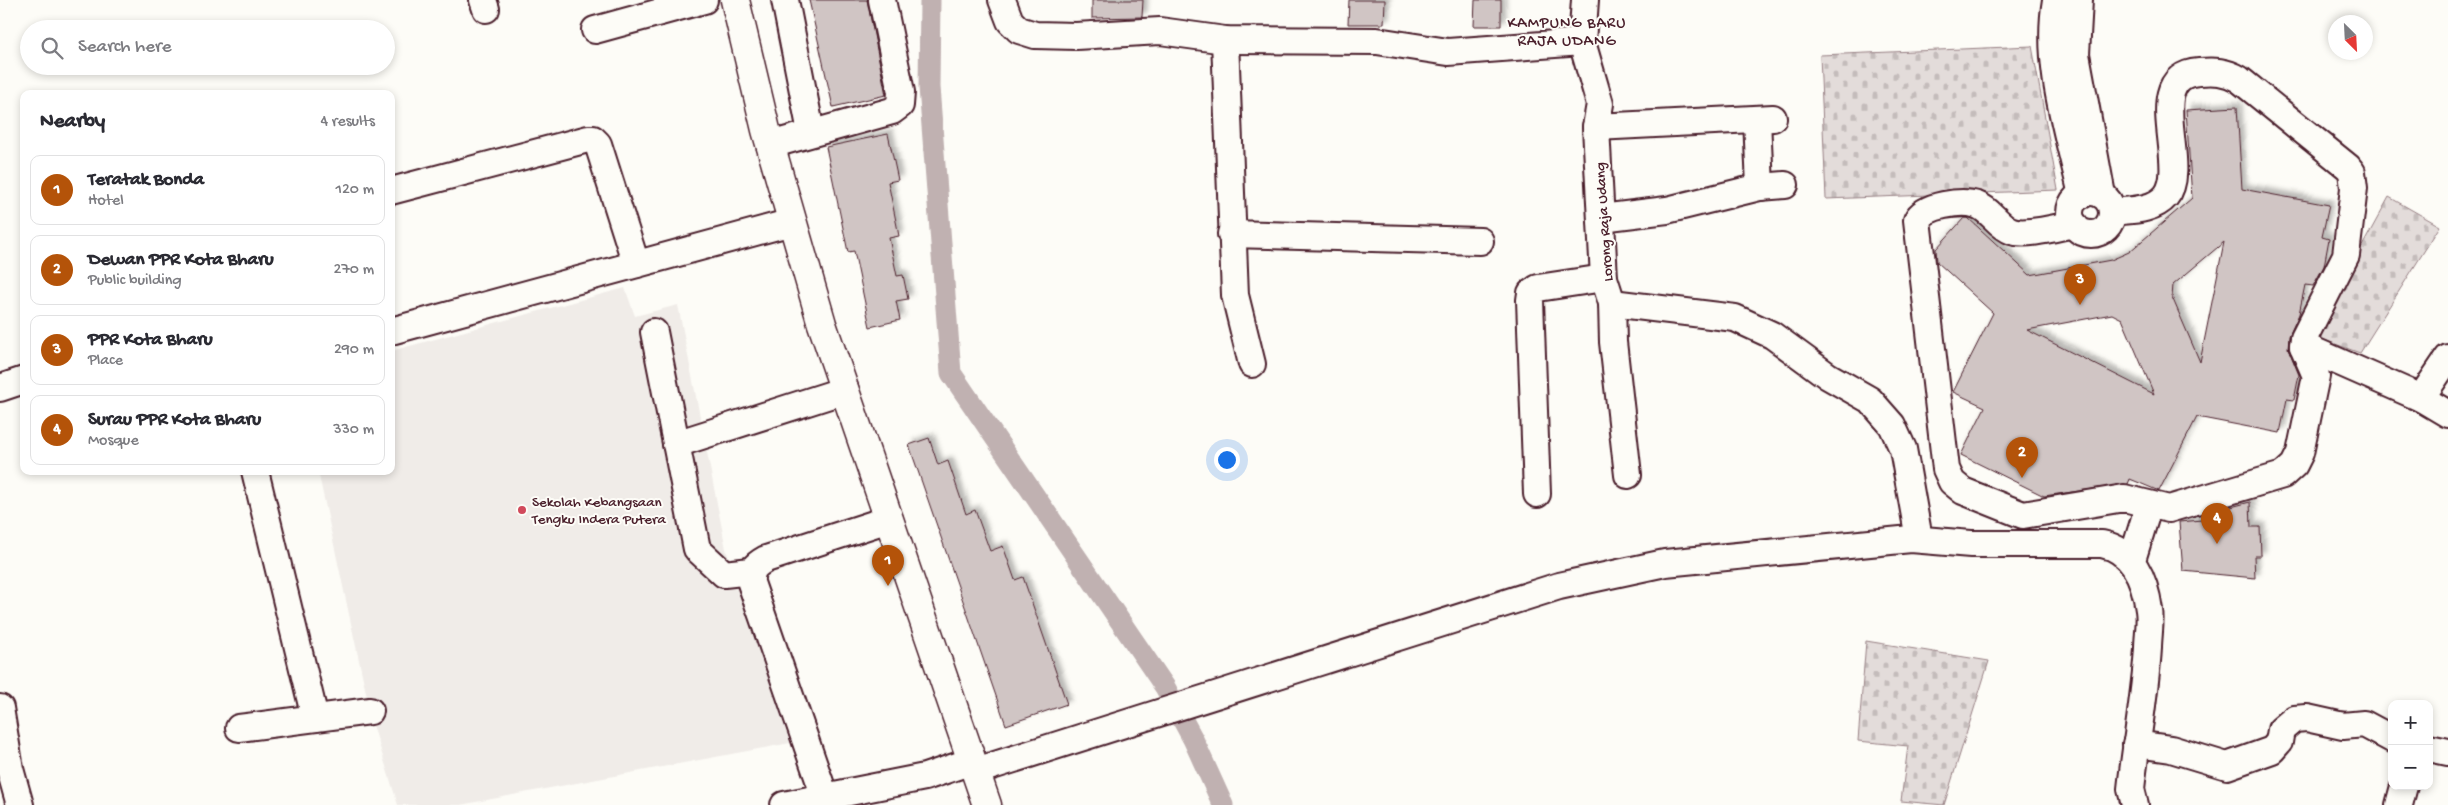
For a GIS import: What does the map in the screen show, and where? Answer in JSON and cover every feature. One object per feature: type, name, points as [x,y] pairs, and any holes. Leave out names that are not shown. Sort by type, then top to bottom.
[{"type":"main road","points":[[735,0],[770,145],[792,222],[845,390],[987,805]]},
{"type":"street","points":[[595,30],[704,0]]},
{"type":"street","points":[[785,0],[811,132]]},
{"type":"street","points":[[770,145],[811,132],[892,111],[900,105],[902,92],[882,0]]},
{"type":"street","points":[[1002,0],[1010,21],[1019,30],[1035,34],[1076,36],[1160,31],[1225,40],[1377,41],[1448,52],[1582,42]]},
{"type":"street","name":"Lorong Raja Udang","points":[[1585,0],[1582,42],[1600,104],[1596,127],[1604,278],[1612,303],[1613,342],[1628,475]]},
{"type":"street","points":[[2056,0],[2052,36],[2054,62],[2098,201],[2108,226],[2097,234],[2084,233],[2074,224],[2071,211],[2076,199],[2098,201],[2146,208],[2158,203],[2167,195],[2172,184],[2173,172],[2169,99],[2171,90],[2176,82],[2184,76],[2193,73],[2220,71],[2239,79],[2352,172],[2354,188],[2346,255],[2304,338],[2303,346],[2316,376],[2300,453],[2294,465],[2283,475],[2169,509],[2124,498],[2028,515],[2017,514],[1963,492],[1948,476],[1916,227],[1920,213],[1932,207],[1977,206],[2011,231],[2022,232],[2074,224]]},
{"type":"street","points":[[2079,0],[2076,54],[2098,201]]},
{"type":"street","points":[[1225,40],[1231,234],[1235,295],[1252,364]]},
{"type":"street","points":[[1596,127],[1765,118],[1772,186],[1667,210],[1601,218]]},
{"type":"street","points":[[395,190],[588,138],[593,139],[598,144],[636,264]]},
{"type":"street","points":[[395,330],[792,222]]},
{"type":"street","points":[[1231,234],[1480,241]]},
{"type":"street","points":[[1537,494],[1531,292],[1538,288],[1604,278]]},
{"type":"street","points":[[1612,303],[1735,318],[1772,335],[1828,376],[1870,400],[1892,425],[1903,450],[1919,540]]},
{"type":"street","points":[[654,332],[697,549],[724,574],[752,571]]},
{"type":"street","points":[[2303,346],[2421,398],[2448,414]]},
{"type":"street","points":[[2421,398],[2448,358]]},
{"type":"street","points":[[0,388],[20,381]]},
{"type":"street","points":[[676,444],[845,390]]},
{"type":"street","points":[[256,475],[315,718]]},
{"type":"street","points":[[2132,560],[2149,505]]},
{"type":"street","points":[[824,797],[752,583],[752,571],[757,564],[766,559],[889,519]]},
{"type":"street","points":[[784,805],[974,766],[1124,724],[1559,586],[1665,563],[1919,540],[1971,544],[2102,544],[2115,546],[2132,560],[2142,580],[2150,611],[2146,673],[2131,789],[2135,805]]},
{"type":"street","points":[[0,708],[10,769],[20,805]]},
{"type":"street","points":[[239,728],[370,711]]},
{"type":"street","points":[[2136,744],[2171,749],[2227,766],[2272,750],[2279,742],[2281,730],[2294,719],[2308,718],[2343,726],[2364,724],[2388,737]]},
{"type":"street","points":[[2433,749],[2448,752]]},
{"type":"street","points":[[2399,805],[2403,790]]},
{"type":"shaded area","name":"Sekolah Kebangsaan Tengku Indera Putera","points":[[625,288],[635,316],[678,305],[726,549],[790,743],[460,805],[398,805],[373,725],[319,475],[395,475],[395,350]]},
{"type":"green space","points":[[2032,46],[2058,190],[1826,199],[1820,55]]},
{"type":"green space","points":[[2389,197],[2440,226],[2360,353],[2313,336]]},
{"type":"green space","points":[[1866,641],[1989,661],[1944,805],[1901,801],[1908,746],[1858,741]]},
{"type":"building","points":[[809,0],[867,0],[886,95],[833,107]]},
{"type":"building","points":[[1092,0],[1143,0],[1142,17],[1092,18]]},
{"type":"building","points":[[1349,0],[1385,0],[1384,24],[1348,24]]},
{"type":"building","points":[[1475,0],[1501,0],[1501,26],[1474,26]]},
{"type":"building","points":[[2237,107],[2242,189],[2329,205],[2322,237],[2329,239],[2324,266],[2313,286],[2305,285],[2299,314],[2289,336],[2288,348],[2299,375],[2294,400],[2287,399],[2280,433],[2197,417],[2159,491],[2130,479],[2128,484],[2044,496],[1961,455],[1985,407],[1953,392],[1993,313],[1937,262],[1936,249],[1964,218],[1968,218],[2030,275],[2111,260],[2129,252],[2192,198],[2186,110]],"holes":[[[2224,242],[2200,362],[2172,297],[2173,285]],[[2112,314],[2122,319],[2154,394],[2027,330]]]},
{"type":"building","points":[[888,134],[898,180],[888,182],[899,236],[889,238],[897,276],[903,275],[908,299],[896,301],[900,320],[870,327],[854,251],[848,252],[826,147]]},
{"type":"building","points":[[929,438],[938,465],[948,461],[966,514],[975,510],[990,551],[1003,546],[1015,580],[1023,577],[1067,704],[1006,725],[909,445]]},
{"type":"building","points":[[2250,502],[2251,527],[2260,527],[2261,556],[2254,556],[2255,578],[2183,571],[2179,522],[2202,520],[2201,515]]},
{"type":"waterway","points":[[930,0],[929,87],[951,373],[1165,687],[1193,739],[1223,805]]},
{"type":"place","name":"PPR Kota Bharu","points":[[2080,305]]},
{"type":"place","name":"Dewan PPR Kota Bharu","points":[[2022,478]]},
{"type":"place","name":"Sekolah Kebangsaan Tengku Indera Putera","points":[[522,510]]},
{"type":"place","name":"Surau PPR Kota Bharu","points":[[2217,544]]},
{"type":"place","name":"Teratak Bonda","points":[[888,586]]},
{"type":"district","name":"KAMPUNG BARU RAJA UDANG","points":[[1567,30]]}]
